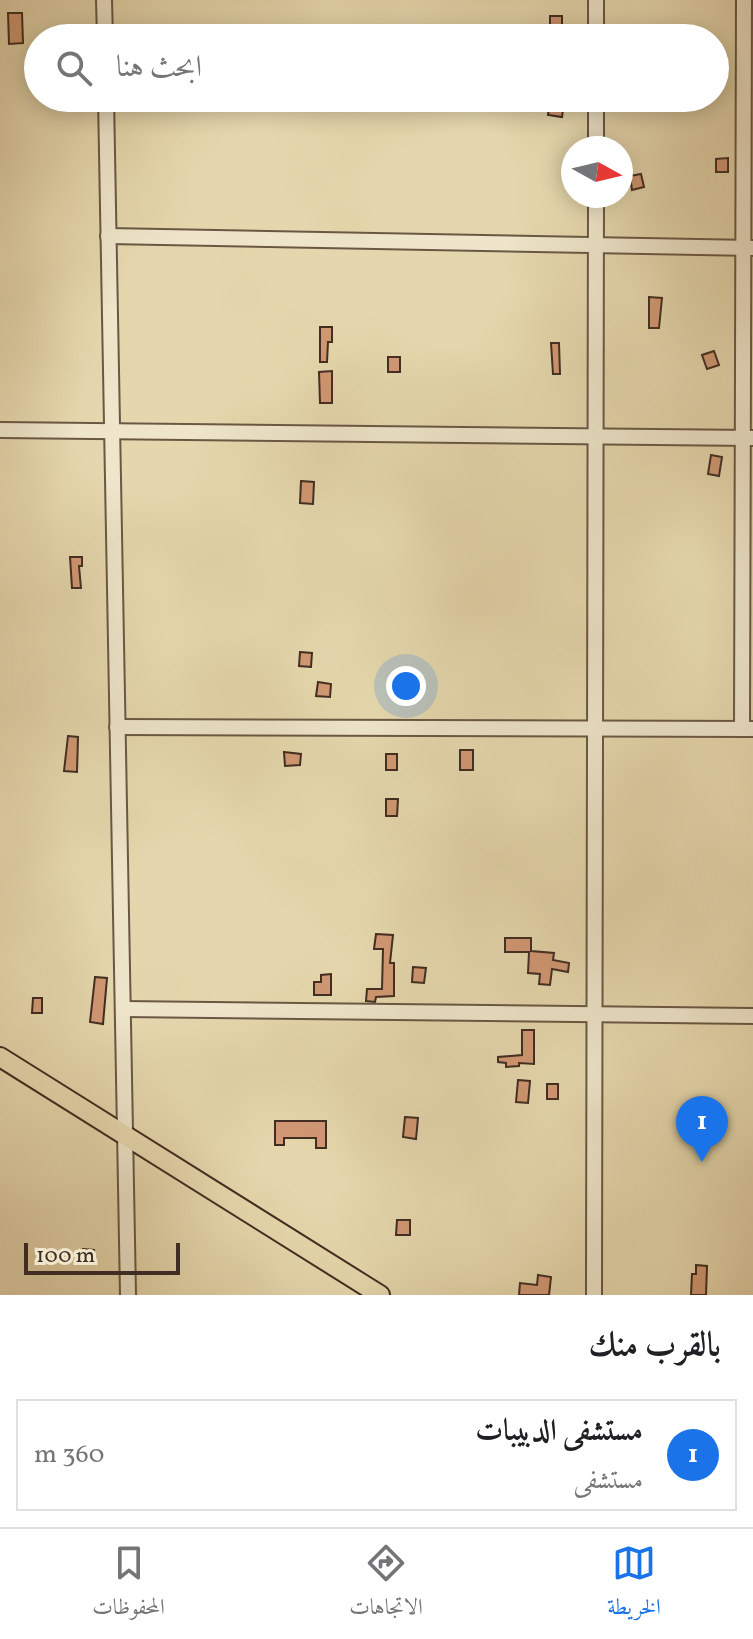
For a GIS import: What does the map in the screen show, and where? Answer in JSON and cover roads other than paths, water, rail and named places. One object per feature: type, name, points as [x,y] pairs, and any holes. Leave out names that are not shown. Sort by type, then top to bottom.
[{"type":"main road","points":[[0,1057],[380,1295]]},
{"type":"street","points":[[104,0],[105,24]]},
{"type":"street","points":[[596,0],[596,24]]},
{"type":"street","points":[[117,727],[748,729],[748,248],[744,0]]},
{"type":"street","points":[[106,112],[128,1295]]},
{"type":"street","points":[[596,112],[596,136]]},
{"type":"street","points":[[594,1295],[596,208]]},
{"type":"street","points":[[108,236],[748,248]]},
{"type":"street","points":[[0,430],[748,438]]},
{"type":"street","points":[[123,1009],[753,1016]]},
{"type":"place","name":"مستشفى الدبيبات","points":[[702,1162]]}]
